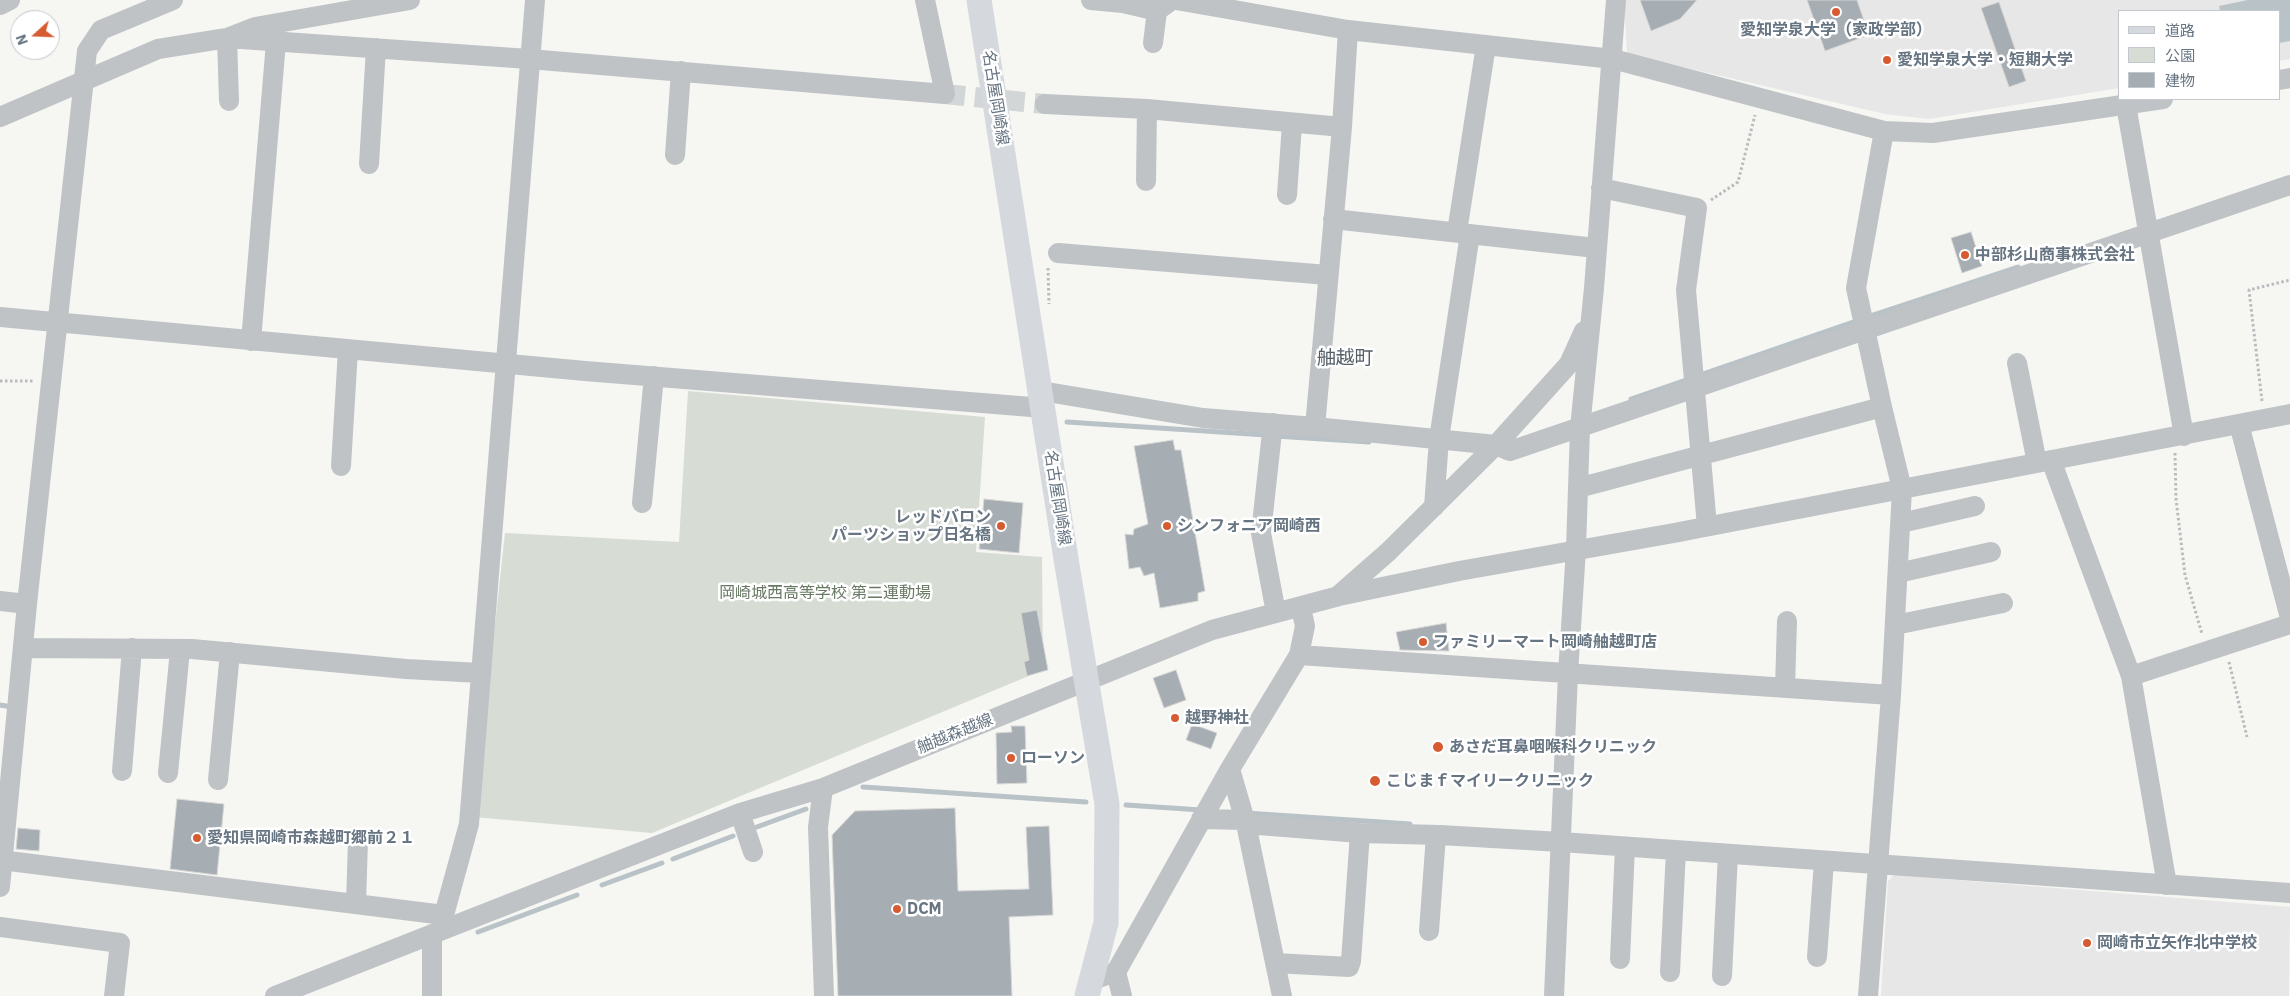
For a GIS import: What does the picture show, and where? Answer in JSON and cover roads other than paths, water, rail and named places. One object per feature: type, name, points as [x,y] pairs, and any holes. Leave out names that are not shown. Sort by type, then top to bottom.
[{"type":"main road","name":"名古屋岡崎線","points":[[979,0],[1107,804],[1106,923],[1089,988]]},
{"type":"street","points":[[0,5],[10,0]]},
{"type":"street","points":[[0,887],[1,860],[27,604],[86,51],[100,30],[172,0]]},
{"type":"street","points":[[0,117],[83,79],[158,49],[226,38],[255,28],[410,0]]},
{"type":"street","points":[[432,996],[441,926],[469,824],[535,0]]},
{"type":"street","points":[[226,38],[529,59],[945,94],[925,0]]},
{"type":"street","points":[[1091,0],[1123,3],[1176,3],[1348,30],[1613,59],[1884,131],[1933,133],[2157,100]]},
{"type":"street","points":[[1554,996],[1568,674],[1576,549],[1580,428],[1594,288],[1613,59],[1616,0]]},
{"type":"street","points":[[1154,43],[1176,3]]},
{"type":"street","points":[[1315,427],[1332,219],[1342,127],[1348,30]]},
{"type":"street","points":[[226,38],[229,101]]},
{"type":"street","points":[[251,341],[276,42]]},
{"type":"street","points":[[1434,507],[1439,439],[1486,45]]},
{"type":"street","points":[[369,164],[376,48]]},
{"type":"street","points":[[675,155],[681,72]]},
{"type":"street","points":[[1045,104],[1147,109],[1292,124],[1342,127]]},
{"type":"street","points":[[2126,105],[2179,436]]},
{"type":"street","points":[[1146,181],[1147,109]]},
{"type":"street","points":[[1287,195],[1292,124]]},
{"type":"street","points":[[1868,996],[1891,695],[1902,489],[1856,288],[1884,131]]},
{"type":"street","points":[[0,317],[348,350],[654,376],[1042,400],[1203,418],[1496,445],[1510,450],[1580,428],[1866,328],[2290,185]]},
{"type":"street","points":[[1601,188],[1698,208],[1686,290],[1707,526]]},
{"type":"street","points":[[1332,219],[1596,248]]},
{"type":"street","points":[[1058,253],[1328,275]]},
{"type":"street","points":[[1339,596],[1434,507],[1496,445],[1569,364],[1581,341],[1594,288]]},
{"type":"street","points":[[341,466],[348,350]]},
{"type":"street","points":[[2017,363],[2044,462],[2131,676],[2167,885]]},
{"type":"street","points":[[642,503],[654,376]]},
{"type":"street","points":[[1578,488],[1882,407]]},
{"type":"street","name":"舳越森越線","points":[[283,994],[441,926],[740,813],[823,788],[1212,630],[1301,608],[1339,596],[1576,549],[1707,526],[2290,414]]},
{"type":"street","points":[[1273,423],[1261,533],[1276,613]]},
{"type":"street","points":[[2239,424],[2290,618]]},
{"type":"street","points":[[1901,522],[1975,506]]},
{"type":"street","points":[[1898,573],[1991,552]]},
{"type":"street","points":[[0,601],[27,604]]},
{"type":"street","points":[[1895,625],[2002,603]]},
{"type":"street","points":[[1089,988],[1116,972],[1230,769],[1299,655],[1305,626],[1301,608]]},
{"type":"street","points":[[1785,688],[1787,621]]},
{"type":"street","points":[[2131,676],[2290,624]]},
{"type":"street","points":[[23,648],[132,648],[230,652],[406,669],[480,673]]},
{"type":"street","points":[[122,771],[132,648]]},
{"type":"street","points":[[168,773],[180,650]]},
{"type":"street","points":[[218,780],[230,652]]},
{"type":"street","points":[[1299,655],[1891,695]]},
{"type":"street","points":[[1230,769],[1243,817],[1281,995]]},
{"type":"street","points":[[823,788],[818,827],[824,996]]},
{"type":"street","points":[[740,813],[753,852]]},
{"type":"street","points":[[1205,813],[1360,833],[1436,834],[1561,842],[2290,893]]},
{"type":"street","points":[[1275,963],[1349,967],[1351,962],[1360,833]]},
{"type":"street","points":[[1429,931],[1436,834]]},
{"type":"street","points":[[356,904],[358,841]]},
{"type":"street","points":[[1620,959],[1625,847]]},
{"type":"street","points":[[1670,972],[1676,850]]},
{"type":"street","points":[[1722,976],[1728,854]]},
{"type":"street","points":[[1,860],[282,897],[356,904],[441,926]]},
{"type":"street","points":[[1817,957],[1824,860]]},
{"type":"street","points":[[0,927],[120,943],[114,996]]},
{"type":"street","points":[[1116,972],[1122,996]]},
{"type":"waterway","points":[[1867,317],[2018,267]]},
{"type":"waterway","points":[[1697,376],[1859,320]]},
{"type":"waterway","points":[[1631,399],[1689,379]]},
{"type":"waterway","points":[[1067,422],[1266,435]]},
{"type":"waterway","points":[[1275,436],[1369,442]]},
{"type":"waterway","points":[[0,705],[12,707]]},
{"type":"waterway","points":[[863,787],[1086,802]]},
{"type":"waterway","points":[[1126,805],[1201,810]]},
{"type":"waterway","points":[[754,828],[806,809]]},
{"type":"waterway","points":[[1246,813],[1410,824]]},
{"type":"waterway","points":[[673,859],[733,836]]},
{"type":"waterway","points":[[602,885],[662,863]]},
{"type":"waterway","points":[[478,932],[577,895]]},
{"type":"tunnel","points":[[945,94],[1045,104]]},
{"type":"place","name":"愛知学泉大学（家政学部）","points":[[1836,12]]},
{"type":"place","name":"愛知学泉大学・短期大学","points":[[1887,60]]},
{"type":"place","name":"中部杉山商事株式会社","points":[[1965,255]]},
{"type":"place","name":"レッドバロン パーツショップ日名橋","points":[[1001,526]]},
{"type":"place","name":"シンフォニア岡崎西","points":[[1167,526]]},
{"type":"place","name":"ファミリーマート岡崎舳越町店","points":[[1423,642]]},
{"type":"place","name":"越野神社","points":[[1175,718]]},
{"type":"place","name":"あさだ耳鼻咽喉科クリニック","points":[[1438,747]]},
{"type":"place","name":"ローソン","points":[[1011,758]]},
{"type":"place","name":"こじまｆマイリークリニック","points":[[1375,781]]},
{"type":"place","name":"愛知県岡崎市森越町郷前２１","points":[[197,838]]},
{"type":"place","name":"DCM","points":[[897,909]]},
{"type":"place","name":"岡崎市立矢作北中学校","points":[[2087,943]]},
{"type":"district","name":"舳越町","points":[[1345,359]]},
{"type":"park label","name":"岡崎城西高等学校 第二運動場","points":[[825,593]]}]
